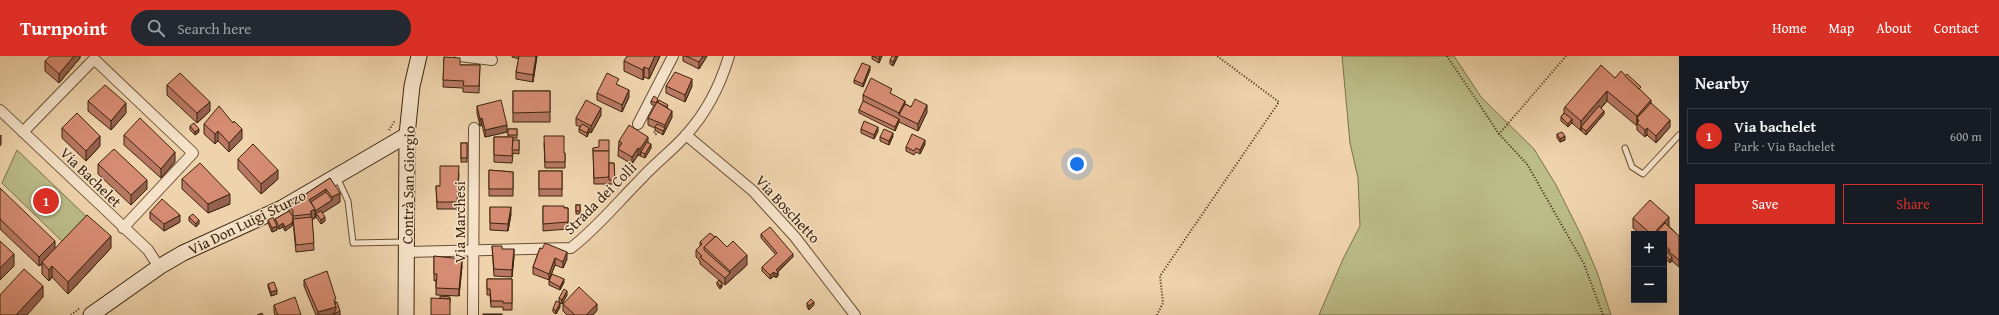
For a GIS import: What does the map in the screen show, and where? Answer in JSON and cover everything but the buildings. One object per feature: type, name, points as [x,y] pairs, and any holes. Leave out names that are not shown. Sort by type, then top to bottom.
[{"type":"street","name":"Contrà San Giorgio","points":[[406,315],[407,135],[412,86],[419,56]]},
{"type":"street","points":[[460,56],[492,60]]},
{"type":"street","points":[[638,124],[673,56]]},
{"type":"street","name":"Strada dei Colli","points":[[407,247],[474,250],[571,248],[587,236],[641,178],[686,135],[707,109],[721,81],[729,56]]},
{"type":"street","points":[[23,132],[94,59],[193,153],[123,228]]},
{"type":"street","name":"Via Bachelet","points":[[0,110],[152,254],[159,267]]},
{"type":"street","name":"Via Marchesi","points":[[473,315],[474,128]]},
{"type":"street","name":"Via Don Luigi Sturzo","points":[[92,315],[159,267],[183,253],[282,208],[407,135]]},
{"type":"street","name":"Via Boschetto","points":[[686,135],[753,191],[795,237],[855,315]]},
{"type":"lane","points":[[1625,148],[1632,167],[1643,174],[1679,135]]},
{"type":"lane","points":[[337,176],[348,202],[353,243],[407,247]]},
{"type":"path","points":[[1157,315],[1163,303],[1160,276],[1279,102],[1217,56]]},
{"type":"path","points":[[1446,56],[1499,134],[1527,164],[1584,264],[1603,315]]},
{"type":"path","points":[[1499,134],[1566,56]]},
{"type":"green space","points":[[1342,56],[1454,56],[1481,97],[1534,149],[1556,185],[1582,237],[1597,272],[1611,315],[1319,315],[1343,259],[1360,226],[1358,178],[1350,143]]},
{"type":"green space","points":[[17,150],[90,220],[67,246],[2,183]]},
{"type":"place","name":"Via bachelet","points":[[46,201]]}]
